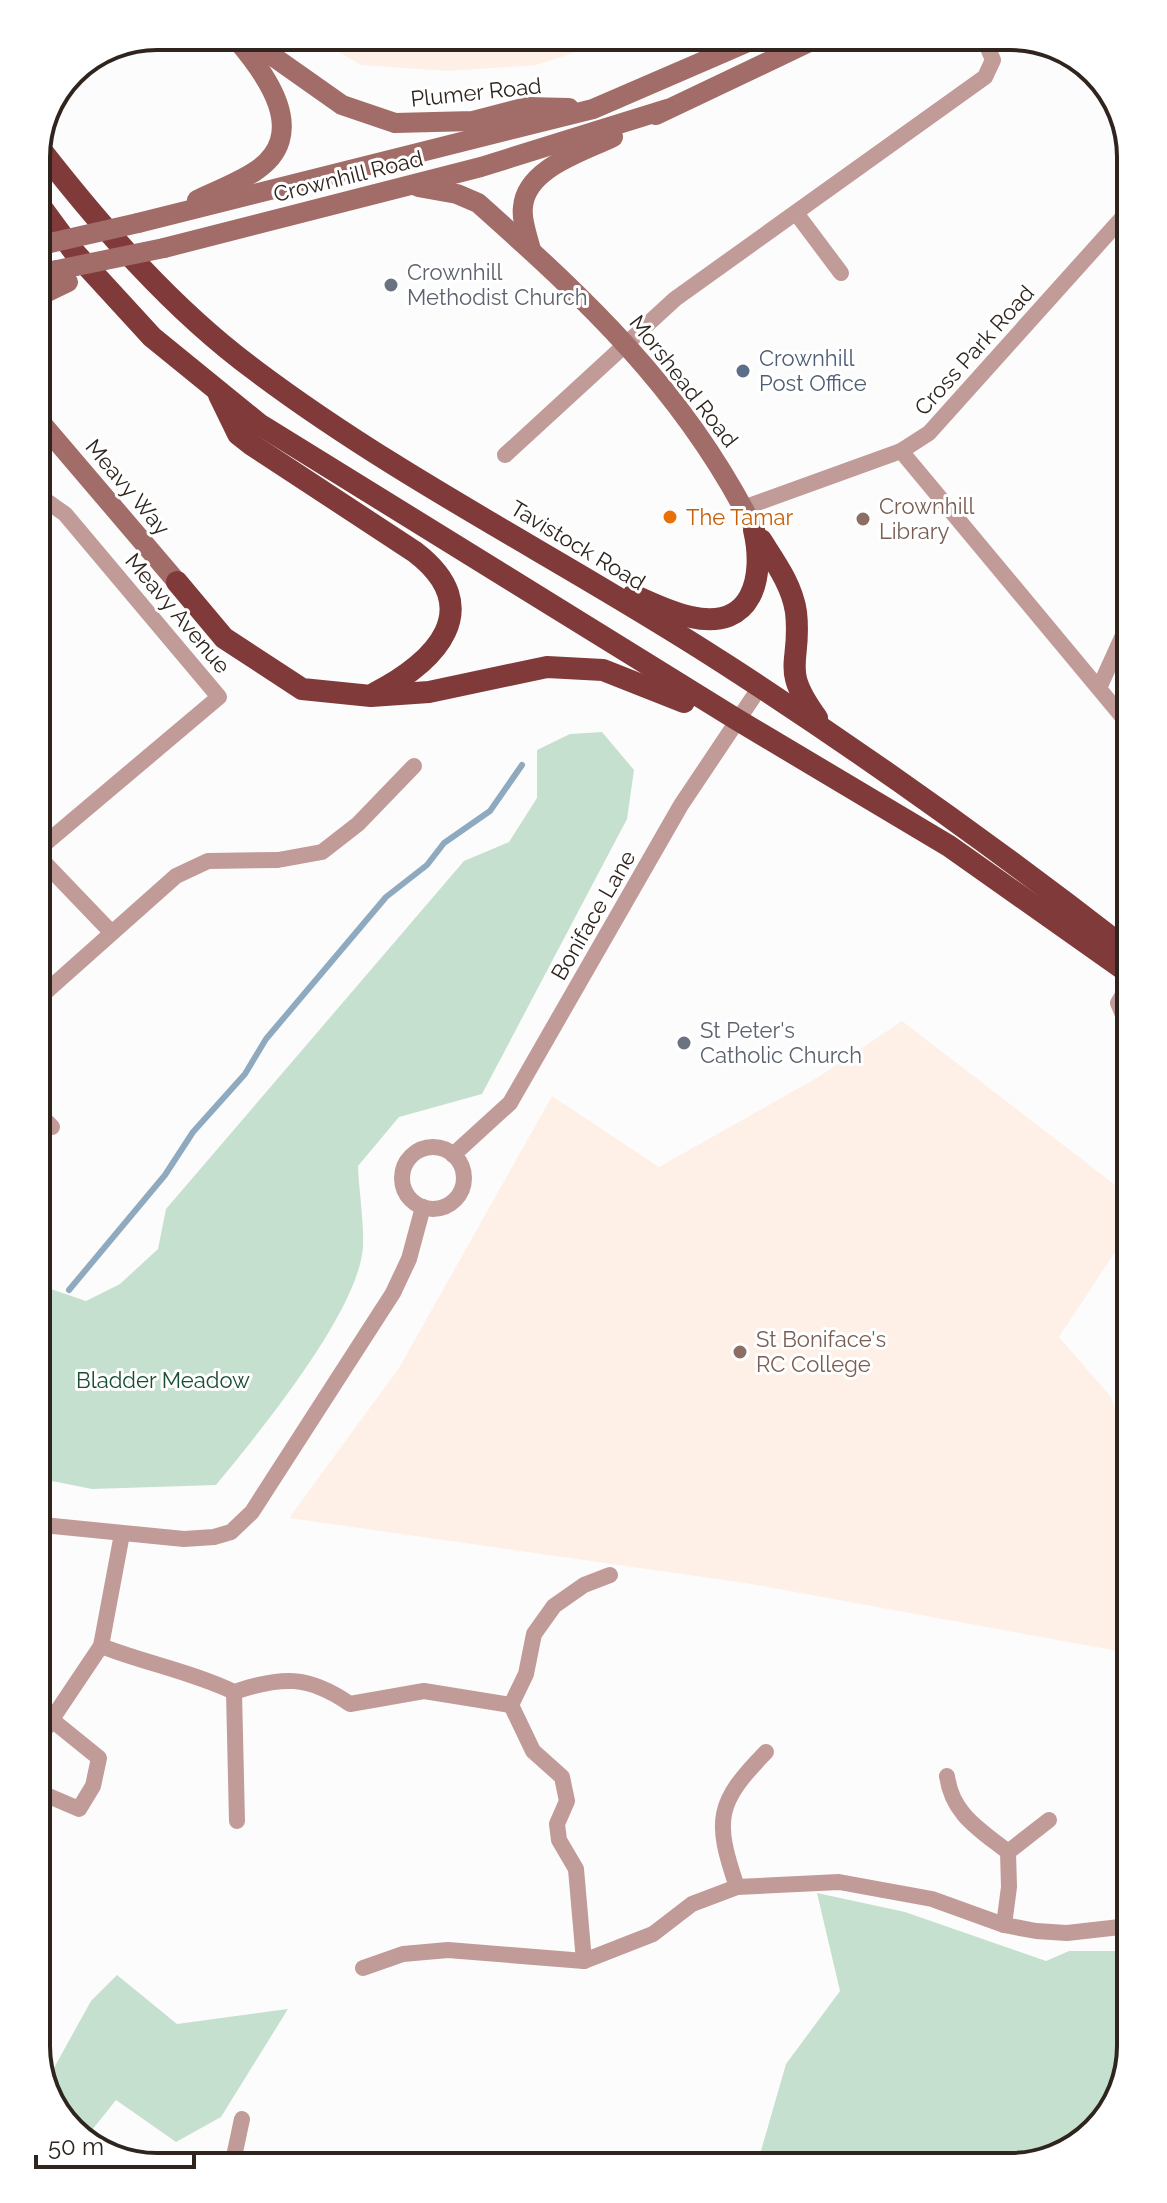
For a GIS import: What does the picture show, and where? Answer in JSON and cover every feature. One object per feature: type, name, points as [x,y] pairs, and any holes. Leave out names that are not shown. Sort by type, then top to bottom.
[{"type":"highway","name":"Tavistock Road","points":[[50,162],[71,190],[163,290],[253,370],[425,485],[570,570],[825,728],[975,834],[1117,942]]},
{"type":"highway","points":[[50,219],[75,253],[152,337],[259,424],[949,846],[1117,965]]},
{"type":"highway","points":[[216,391],[238,434],[415,552],[433,566],[443,579],[449,600],[444,638],[421,666],[371,696]]},
{"type":"highway","points":[[570,570],[692,618],[724,617],[751,597],[761,571],[749,519]]},
{"type":"highway","points":[[749,519],[786,580],[796,612],[793,664],[798,692],[825,728]]},
{"type":"highway","points":[[177,582],[224,638],[302,689],[371,696],[471,685],[547,667],[589,669],[603,670],[660,690],[697,709],[732,716]]},
{"type":"main road","points":[[165,215],[256,171],[274,151],[280,132],[281,107],[270,80],[245,50]]},
{"type":"main road","name":"Plumer Road","points":[[264,50],[342,105],[395,123],[473,121],[527,107],[593,109]]},
{"type":"main road","name":"Crownhill Road","points":[[50,243],[593,109],[730,50]]},
{"type":"main road","points":[[531,250],[522,209],[527,191],[538,176],[667,109],[792,50]]},
{"type":"main road","name":"Crownhill Road","points":[[50,276],[63,276],[481,167],[667,109]]},
{"type":"main road","name":"Morshead Road","points":[[408,185],[457,194],[478,203],[625,342],[721,467],[749,519]]},
{"type":"main road","points":[[50,286],[63,276]]},
{"type":"main road","name":"Meavy Way","points":[[50,432],[177,582]]},
{"type":"street","points":[[505,455],[675,299],[985,77],[993,60],[989,50]]},
{"type":"street","points":[[796,213],[841,273]]},
{"type":"street","name":"Cross Park Road","points":[[749,519],[901,451],[929,433],[1117,224]]},
{"type":"street","points":[[901,451],[1117,709]]},
{"type":"street","name":"Meavy Avenue","points":[[50,503],[65,514],[219,697],[50,840]]},
{"type":"street","points":[[1100,686],[1117,648]]},
{"type":"street","name":"Boniface Lane","points":[[453,1155],[510,1103],[732,716],[760,687]]},
{"type":"street","points":[[50,988],[110,931],[176,876],[208,861],[278,860],[322,852],[358,824],[414,766]]},
{"type":"street","points":[[50,868],[110,931]]},
{"type":"street","points":[[430,1147],[453,1155],[462,1169],[459,1193],[439,1208],[423,1207],[404,1190],[402,1174],[408,1159],[430,1147]]},
{"type":"street","points":[[50,1526],[122,1534],[214,1537],[231,1532],[252,1512],[393,1293],[409,1259],[423,1207]]},
{"type":"street","points":[[50,1722],[101,1646],[122,1534]]},
{"type":"street","points":[[511,1705],[526,1674],[534,1634],[554,1606],[584,1585],[610,1575]]},
{"type":"street","points":[[101,1646],[141,1662],[210,1681],[234,1692],[264,1682],[300,1679],[327,1688],[350,1704],[424,1691],[511,1705]]},
{"type":"street","points":[[234,1692],[237,1821]]},
{"type":"street","points":[[511,1705],[533,1751],[562,1777],[567,1801],[557,1824],[559,1840],[576,1869],[584,1961]]},
{"type":"street","points":[[50,1726],[99,1758],[93,1786],[79,1809],[50,1797]]},
{"type":"street","points":[[737,1887],[724,1849],[721,1817],[738,1780],[766,1752]]},
{"type":"street","points":[[947,1776],[950,1799],[970,1821],[1008,1852],[1009,1887],[1004,1925]]},
{"type":"street","points":[[1008,1852],[1049,1820]]},
{"type":"street","points":[[363,1968],[403,1954],[448,1950],[584,1961],[653,1934],[692,1904],[737,1887],[839,1882],[932,1899],[1004,1925],[1067,1933],[1117,1927]]},
{"type":"street","points":[[235,2153],[242,2119]]},
{"type":"shaded area","points":[[335,50],[583,50],[536,65],[448,71],[361,65]]},
{"type":"shaded area","name":"St Boniface's RC College","points":[[902,1021],[1117,1186],[1117,1249],[1059,1337],[1111,1397],[1117,1414],[1117,1651],[745,1583],[289,1518],[399,1368],[552,1096],[659,1167],[820,1076]]},
{"type":"green space","name":"Bladder Meadow","points":[[602,732],[634,770],[627,819],[482,1094],[399,1117],[358,1166],[363,1246],[358,1273],[345,1303],[304,1370],[216,1485],[92,1489],[50,1481],[50,1289],[86,1301],[120,1284],[158,1249],[166,1209],[464,861],[509,842],[537,798],[537,750],[570,734]]},
{"type":"green space","points":[[817,1893],[905,1912],[1046,1961],[1069,1951],[1115,1951],[1117,2046],[1111,2081],[1099,2106],[1081,2127],[1051,2145],[1031,2151],[760,2153],[786,2064],[840,1991]]},
{"type":"green space","points":[[117,1975],[177,2024],[288,2009],[221,2117],[176,2142],[116,2100],[92,2131],[64,2100],[53,2070],[91,2001]]},
{"type":"waterway","points":[[69,1290],[165,1175],[193,1132],[245,1074],[266,1039],[386,897],[427,865],[444,843],[490,811],[522,765]]},
{"type":"place","name":"Crownhill Methodist Church","points":[[391,285]]},
{"type":"place","name":"Crownhill Post Office","points":[[743,371]]},
{"type":"place","name":"The Tamar","points":[[670,517]]},
{"type":"place","name":"Crownhill Library","points":[[863,519]]},
{"type":"place","name":"St Peter's Catholic Church","points":[[684,1043]]},
{"type":"place","name":"St Boniface's RC College","points":[[740,1352]]}]
